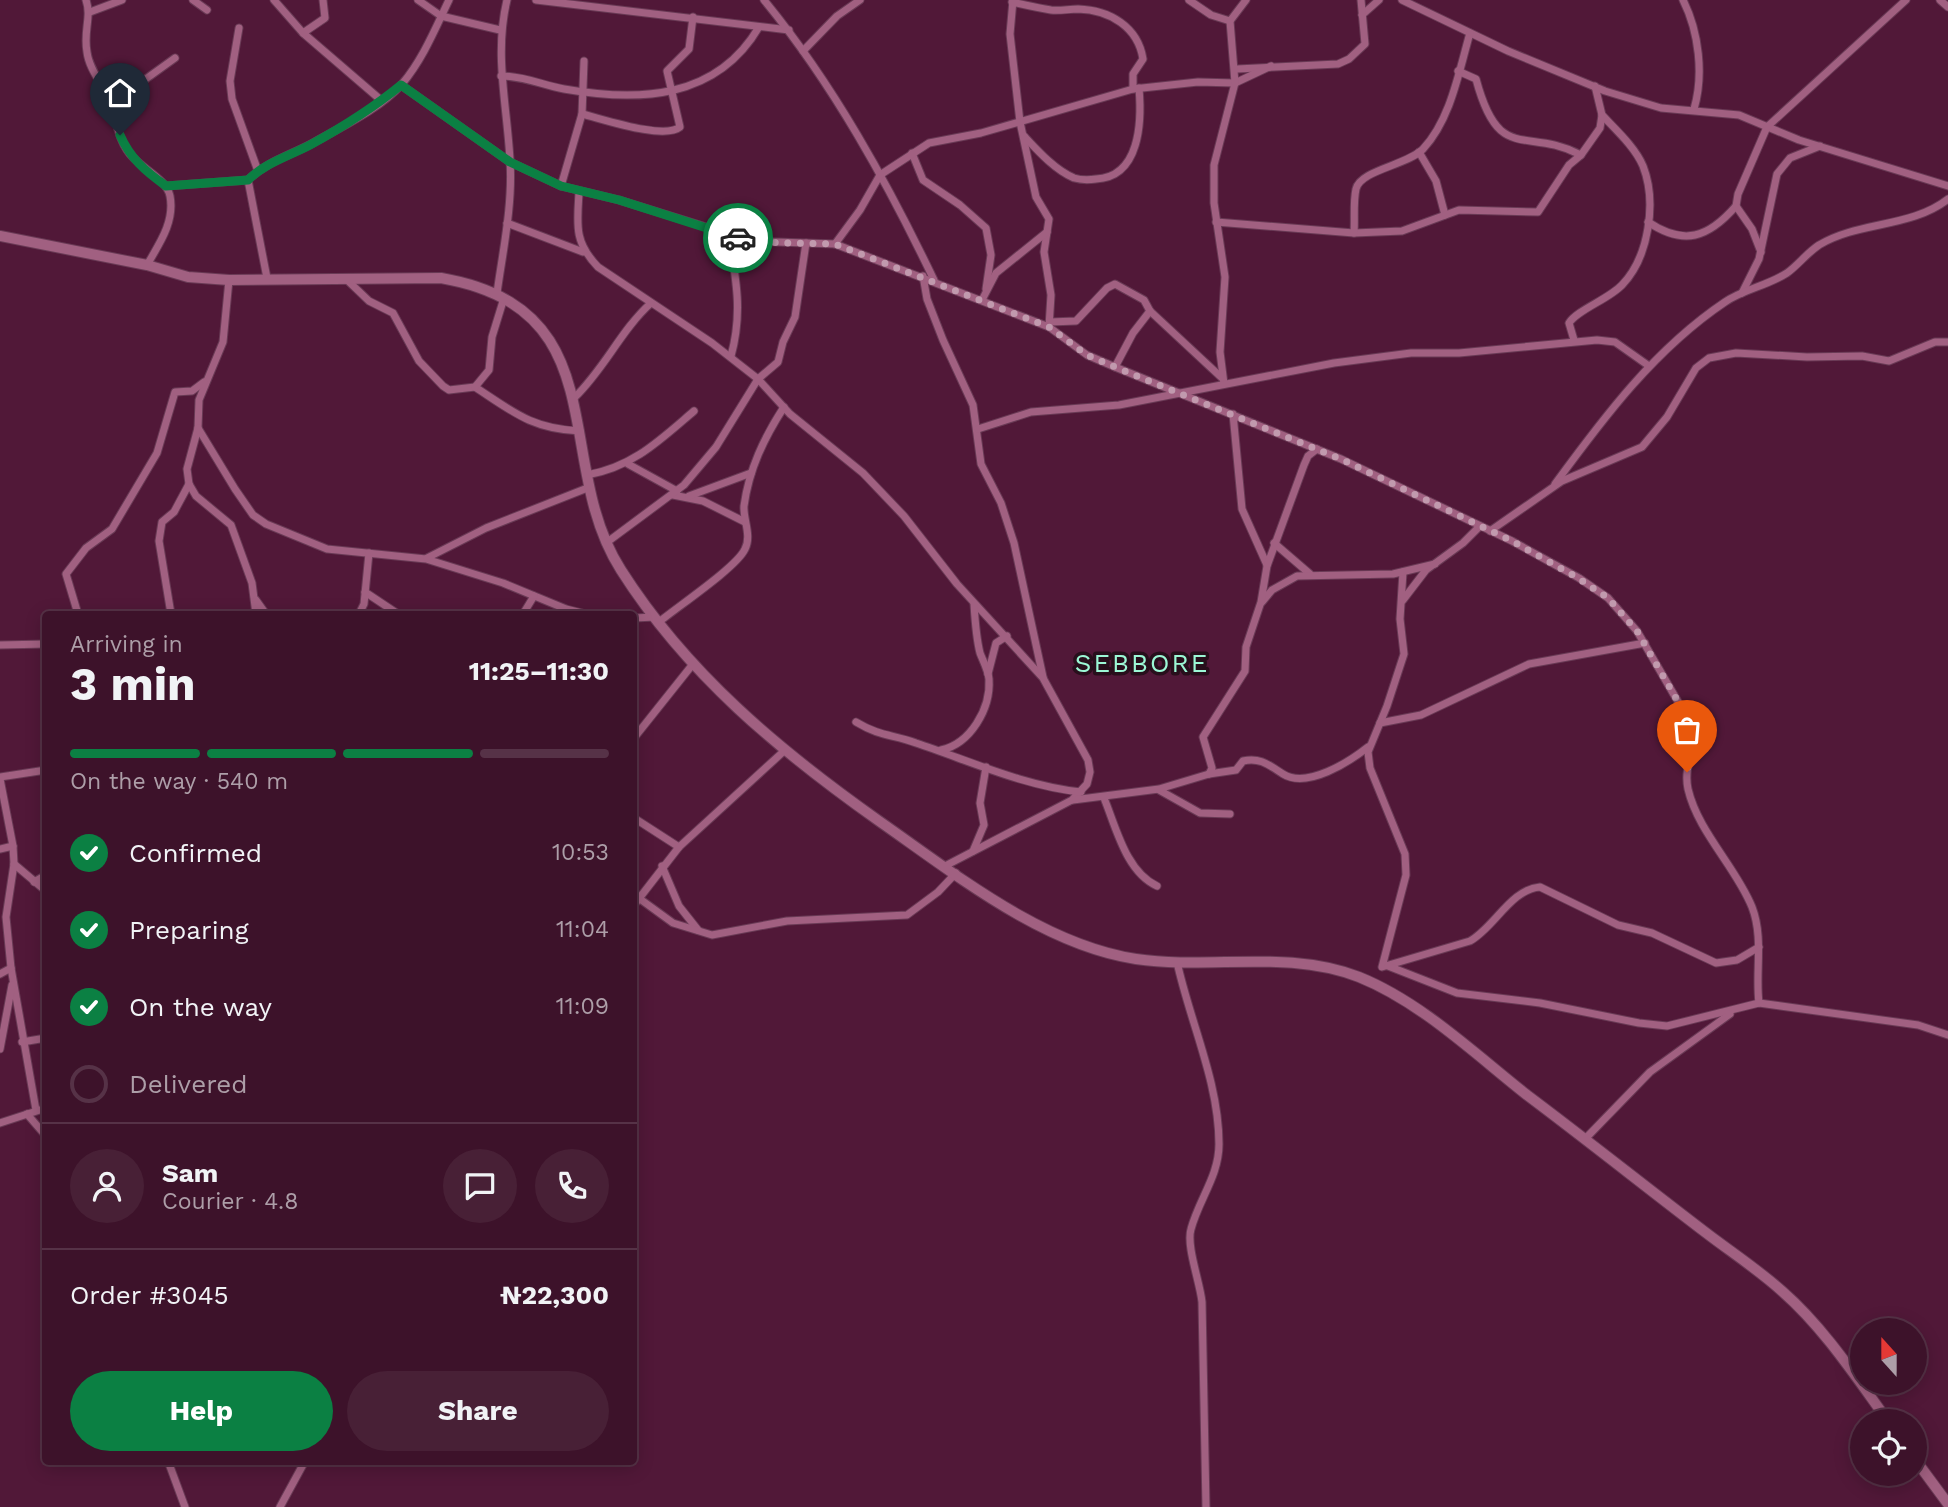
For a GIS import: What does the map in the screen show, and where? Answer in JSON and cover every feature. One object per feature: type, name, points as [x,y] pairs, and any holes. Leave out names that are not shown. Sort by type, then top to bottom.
[{"type":"main road","points":[[0,236],[147,265],[188,277],[229,280],[441,278],[474,284],[501,296],[537,327],[552,345],[575,397],[593,509],[620,569],[693,664],[743,716],[784,751],[945,866],[1028,920],[1081,944],[1136,959],[1177,962],[1301,961],[1377,985],[1455,1038],[1784,1292],[1833,1348],[1879,1409]]},
{"type":"main road","points":[[1927,1476],[1948,1504]]},
{"type":"street","points":[[86,0],[90,12],[84,30],[87,56],[111,104],[126,150],[140,167],[166,186],[170,195],[171,219],[147,265]]},
{"type":"street","points":[[90,12],[121,0]]},
{"type":"street","points":[[193,0],[207,10]]},
{"type":"street","points":[[274,0],[303,33],[382,101]]},
{"type":"street","points":[[303,33],[325,18],[323,0]]},
{"type":"street","points":[[418,0],[441,16],[500,30]]},
{"type":"street","points":[[166,186],[248,180],[258,171],[312,144],[382,101],[401,85],[424,52],[449,0]]},
{"type":"street","points":[[475,387],[489,370],[492,337],[501,296],[510,162],[501,76],[500,30],[507,0]]},
{"type":"street","points":[[536,0],[606,4],[789,30]]},
{"type":"street","points":[[764,0],[803,51],[880,175],[934,280]]},
{"type":"street","points":[[803,51],[837,16],[860,0]]},
{"type":"street","points":[[1189,0],[1211,15],[1230,21]]},
{"type":"street","points":[[1223,381],[1220,352],[1225,277],[1216,222],[1214,164],[1236,83],[1237,69],[1230,21],[1246,0]]},
{"type":"street","points":[[1237,69],[1329,65],[1349,59],[1365,44],[1361,0]]},
{"type":"street","points":[[1362,15],[1378,0]]},
{"type":"street","points":[[1683,0],[1688,10],[1701,77],[1694,109]]},
{"type":"street","points":[[1648,222],[1664,233],[1682,237],[1714,226],[1736,206],[1738,194],[1767,127],[1906,0]]},
{"type":"street","points":[[1940,0],[1948,7]]},
{"type":"street","points":[[1023,136],[1059,169],[1076,179],[1108,178],[1121,171],[1135,149],[1136,88],[1133,74],[1143,59],[1136,37],[1125,24],[1114,17],[1080,9],[1053,10],[1012,1],[1010,34],[1020,122],[1035,197],[1049,219],[1044,252],[1051,295],[1050,324]]},
{"type":"street","points":[[1404,1],[1470,33],[1595,86],[1661,108],[1738,115],[1820,146],[1856,155],[1903,174],[1948,186]]},
{"type":"street","points":[[582,114],[651,130],[677,130],[680,127],[667,71],[690,49],[693,17]]},
{"type":"street","points":[[501,76],[521,76],[561,89],[584,92],[649,95],[674,92],[729,62],[750,42],[759,27]]},
{"type":"street","points":[[239,28],[230,81],[232,99],[258,171]]},
{"type":"street","points":[[1354,233],[1356,187],[1361,178],[1410,160],[1419,152],[1439,125],[1470,33]]},
{"type":"street","points":[[111,104],[175,58]]},
{"type":"street","points":[[561,186],[582,114],[584,61]]},
{"type":"street","points":[[835,244],[860,210],[880,175],[929,144],[1020,122],[1136,88],[1198,82],[1236,83],[1271,66]]},
{"type":"street","points":[[1458,71],[1476,79],[1500,132],[1518,141],[1557,145],[1581,155]]},
{"type":"street","points":[[401,85],[510,162],[561,186],[619,200],[751,242],[835,244],[1050,324],[1087,355],[1317,449],[1549,561],[1608,598],[1625,615],[1645,643],[1695,731],[1687,772],[1688,789],[1706,828],[1751,905],[1759,947],[1759,1003]]},
{"type":"street","points":[[1216,222],[1354,233],[1402,231],[1445,215],[1477,209],[1538,212],[1569,165],[1581,155],[1600,128],[1602,115],[1595,86]]},
{"type":"street","points":[[1574,340],[1569,323],[1573,317],[1589,310],[1623,284],[1645,243],[1648,222],[1649,203],[1643,166],[1623,137],[1602,115]]},
{"type":"street","points":[[1742,293],[1761,252],[1777,174],[1790,158],[1820,146]]},
{"type":"street","points":[[1419,152],[1436,181],[1445,215]]},
{"type":"street","points":[[912,153],[923,180],[960,205],[986,228],[991,255],[982,300]]},
{"type":"street","points":[[248,180],[267,278]]},
{"type":"street","points":[[579,192],[577,228],[583,252]]},
{"type":"street","points":[[1550,490],[1598,425],[1650,366],[1708,315],[1742,293],[1787,273],[1819,245],[1854,231],[1932,212],[1948,199]]},
{"type":"street","points":[[1736,206],[1752,229],[1761,252]]},
{"type":"street","points":[[507,223],[583,252],[598,267],[731,356],[758,379],[784,407],[863,473],[904,516],[974,603],[1043,678],[1088,760],[1090,772],[1081,792],[1072,800],[945,866]]},
{"type":"street","points":[[986,289],[996,273],[1047,232]]},
{"type":"street","points":[[729,235],[740,308],[731,356]]},
{"type":"street","points":[[606,543],[675,493],[716,447],[758,379],[778,362],[783,342],[795,317],[806,243]]},
{"type":"street","points":[[923,276],[927,299],[943,340],[966,384],[978,429],[984,476],[1001,503],[1021,570],[1043,678]]},
{"type":"street","points":[[345,278],[369,301],[393,313],[419,361],[449,390],[475,387],[512,414],[545,428],[580,430]]},
{"type":"street","points":[[229,280],[223,342],[219,359],[206,380],[200,400],[198,428],[187,469],[189,484],[196,496],[231,526],[256,600],[264,611]]},
{"type":"street","points":[[1050,324],[1076,321],[1107,288],[1115,284],[1144,300],[1150,311],[1223,381]]},
{"type":"street","points":[[575,397],[607,361],[634,318],[651,303]]},
{"type":"street","points":[[1115,367],[1133,333],[1150,311]]},
{"type":"street","points":[[978,429],[1031,412],[1119,405],[1184,394],[1223,381],[1385,356],[1518,348],[1574,340],[1615,342],[1650,366]]},
{"type":"street","points":[[1490,531],[1582,471],[1642,447],[1667,417],[1696,368],[1709,358],[1736,353],[1807,357],[1862,356],[1889,361],[1928,345],[1948,342]]},
{"type":"street","points":[[77,611],[66,574],[86,548],[112,529],[157,453],[174,392],[192,391],[206,380]]},
{"type":"street","points":[[637,618],[657,619],[745,550],[744,510],[751,473],[769,430],[784,407]]},
{"type":"street","points":[[426,559],[486,528],[628,464],[694,411]]},
{"type":"street","points":[[1233,414],[1242,509],[1267,566]]},
{"type":"street","points":[[198,428],[253,515],[266,524],[327,549],[426,559],[577,611]]},
{"type":"street","points":[[1306,445],[1308,456]]},
{"type":"street","points":[[1209,774],[1212,768],[1203,737],[1245,671],[1246,647],[1261,602],[1274,544],[1308,456],[1317,449]]},
{"type":"street","points":[[628,464],[675,493],[688,496],[745,522]]},
{"type":"street","points":[[688,496],[751,473]]},
{"type":"street","points":[[171,611],[159,541],[162,522],[174,512],[189,484]]},
{"type":"street","points":[[1403,601],[1426,570],[1463,543],[1479,527]]},
{"type":"street","points":[[1274,544],[1310,574]]},
{"type":"street","points":[[360,611],[365,592],[369,553]]},
{"type":"street","points":[[1261,602],[1272,590],[1286,581],[1310,574],[1332,578],[1403,572],[1435,564]]},
{"type":"street","points":[[1377,985],[1384,967],[1406,876],[1405,854],[1370,768],[1368,752],[1404,654],[1400,619],[1403,572]]},
{"type":"street","points":[[365,592],[394,611]]},
{"type":"street","points":[[525,611],[534,596]]},
{"type":"street","points":[[256,600],[256,611]]},
{"type":"street","points":[[974,603],[977,639],[988,674]]},
{"type":"street","points":[[936,750],[951,747],[976,727],[987,692],[988,674],[996,643],[1007,636]]},
{"type":"street","points":[[1380,723],[1421,715],[1529,664],[1645,643]]},
{"type":"street","points":[[0,645],[42,644]]},
{"type":"street","points":[[637,734],[693,664]]},
{"type":"street","points":[[856,722],[886,737],[914,742],[1040,785],[1081,792]]},
{"type":"street","points":[[1072,800],[1104,798],[1140,789],[1159,789],[1209,774],[1236,770],[1243,761],[1249,759],[1264,761],[1291,777],[1318,775],[1357,755],[1371,744]]},
{"type":"street","points":[[637,902],[679,847],[784,751]]},
{"type":"street","points":[[972,852],[984,825],[980,803],[986,767]]},
{"type":"street","points":[[36,1110],[22,1042],[8,942],[6,917],[14,864],[0,778],[42,771]]},
{"type":"street","points":[[1159,789],[1200,813],[1230,814]]},
{"type":"street","points":[[1104,798],[1136,869],[1157,886]]},
{"type":"street","points":[[637,820],[679,847]]},
{"type":"street","points":[[0,849],[13,846]]},
{"type":"street","points":[[14,864],[42,888]]},
{"type":"street","points":[[662,866],[679,906],[698,930]]},
{"type":"street","points":[[640,899],[673,923],[712,935],[787,921],[907,915],[938,892],[956,873]]},
{"type":"street","points":[[34,882],[42,877]]},
{"type":"street","points":[[1384,967],[1482,935],[1489,924],[1530,888],[1540,887],[1618,925],[1652,933],[1716,963],[1737,960],[1759,947]]},
{"type":"street","points":[[0,946],[8,942]]},
{"type":"street","points":[[1177,962],[1215,1098],[1219,1145],[1212,1180],[1191,1230],[1190,1244],[1200,1281],[1202,1302],[1206,1507]]},
{"type":"street","points":[[1384,967],[1457,993],[1539,1003],[1639,1023],[1667,1026],[1759,1003],[1918,1025],[1948,1035]]},
{"type":"street","points":[[0,974],[11,968]]},
{"type":"street","points":[[0,1049],[13,981]]},
{"type":"street","points":[[1585,1139],[1668,1056],[1733,1011]]},
{"type":"street","points":[[22,1042],[42,1039]]},
{"type":"street","points":[[0,1124],[42,1109]]},
{"type":"street","points":[[27,1114],[42,1131]]},
{"type":"street","points":[[169,1465],[185,1507]]},
{"type":"street","points":[[280,1507],[303,1465]]},
{"type":"way so far","points":[[738,238],[751,242],[835,244],[934,280],[1049,327],[1087,355],[1341,459],[1549,561],[1608,598],[1637,631],[1695,731],[1687,772]]},
{"type":"district","name":"SEBBORE","points":[[1142,663]]},
{"type":"route","points":[[120,135],[126,150],[140,167],[166,186],[248,180],[258,171],[312,144],[382,101],[401,85],[510,162],[561,186],[619,200],[738,238]]}]
